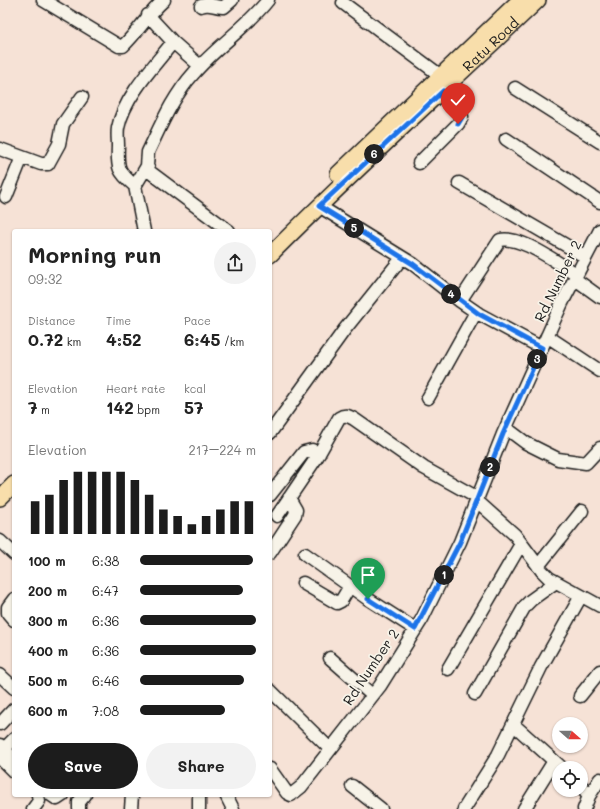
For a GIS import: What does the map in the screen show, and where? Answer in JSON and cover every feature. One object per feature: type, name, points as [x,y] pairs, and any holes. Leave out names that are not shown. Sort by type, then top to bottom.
[{"type":"main road","name":"Ratu Road","points":[[272,253],[442,84],[520,0]]},
{"type":"main road","name":"Ratu Road","points":[[272,239],[442,84],[538,0]]},
{"type":"main road","points":[[0,498],[12,486]]},
{"type":"main road","points":[[0,509],[12,499]]},
{"type":"street","points":[[43,0],[119,46],[123,46],[128,41],[148,15],[164,0]]},
{"type":"street","points":[[204,0],[201,6],[210,4],[219,8],[224,7],[232,0]]},
{"type":"street","points":[[135,186],[147,166],[148,152],[168,110],[185,83],[200,66],[252,20],[268,0]]},
{"type":"street","points":[[343,3],[442,84],[459,109],[462,117],[458,124],[419,163]]},
{"type":"street","points":[[148,15],[173,42],[200,66]]},
{"type":"street","points":[[144,229],[135,186],[125,178],[118,166],[118,128],[125,108],[132,95],[173,42]]},
{"type":"street","points":[[515,88],[600,142]]},
{"type":"street","points":[[0,149],[45,164],[51,161],[59,144],[62,128],[82,97]]},
{"type":"street","points":[[506,139],[600,202]]},
{"type":"street","points":[[6,197],[22,157]]},
{"type":"street","points":[[147,166],[150,172],[226,229]]},
{"type":"street","points":[[459,183],[586,257]]},
{"type":"street","points":[[319,206],[425,272],[460,301],[476,312],[542,348]]},
{"type":"street","name":"Rd Number 2","points":[[272,772],[287,793],[291,794],[300,787],[372,695],[415,629],[460,542],[506,428],[547,336],[600,230]]},
{"type":"street","points":[[460,301],[500,240],[507,238],[524,244],[576,277],[600,297]]},
{"type":"street","points":[[272,430],[345,328],[402,258]]},
{"type":"street","points":[[428,398],[476,312]]},
{"type":"street","points":[[547,336],[600,370]]},
{"type":"street","points":[[277,516],[319,454],[339,418],[347,416],[424,468],[477,499],[515,535],[549,578],[600,606]]},
{"type":"street","points":[[506,428],[526,443],[558,459],[586,463],[600,448]]},
{"type":"street","points":[[272,492],[304,452],[312,450],[319,454]]},
{"type":"street","points":[[272,550],[295,515],[296,510],[289,498]]},
{"type":"street","points":[[538,566],[582,511]]},
{"type":"street","points":[[0,541],[12,552]]},
{"type":"street","points":[[448,668],[521,544]]},
{"type":"street","points":[[305,554],[415,629]]},
{"type":"street","points":[[475,694],[516,620],[526,606],[531,600],[556,582]]},
{"type":"street","points":[[303,583],[337,603],[341,601],[350,586]]},
{"type":"street","points":[[464,809],[498,755],[514,725],[541,667],[581,596]]},
{"type":"street","points":[[12,602],[8,608],[8,613],[12,618]]},
{"type":"street","points":[[330,658],[372,695]]},
{"type":"street","points":[[580,696],[600,671]]},
{"type":"street","points":[[0,675],[12,686]]},
{"type":"street","points":[[272,692],[330,749]]},
{"type":"street","points":[[0,724],[12,711]]},
{"type":"street","points":[[514,725],[555,761]]},
{"type":"street","points":[[1,751],[12,741]]},
{"type":"street","points":[[1,751],[12,758]]},
{"type":"street","points":[[1,751],[12,769]]},
{"type":"street","points":[[524,809],[552,772]]},
{"type":"street","points":[[584,809],[589,796],[600,779]]},
{"type":"street","points":[[352,786],[381,809]]},
{"type":"street","points":[[32,809],[39,801],[38,797]]},
{"type":"street","points":[[79,809],[79,802],[83,797]]},
{"type":"street","points":[[132,797],[132,809]]},
{"type":"street","points":[[199,797],[199,809]]},
{"type":"street","points":[[227,797],[233,809]]},
{"type":"route","points":[[368,599],[415,629],[422,619],[460,542],[503,434],[542,348],[479,314],[460,301],[425,272],[319,206],[443,91],[461,113],[462,117],[458,124]]}]
